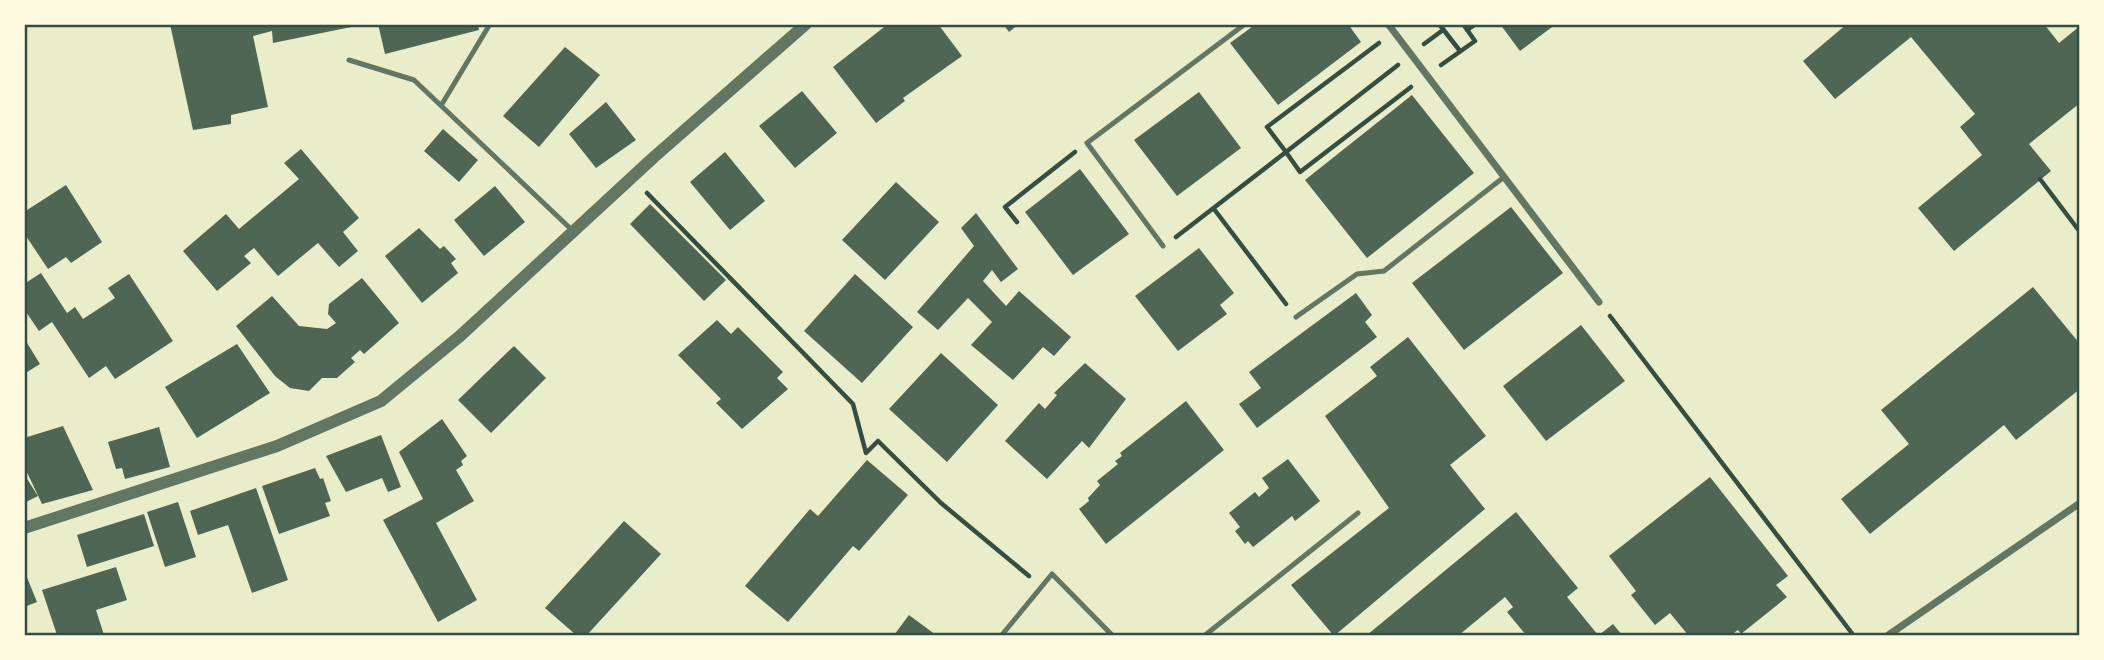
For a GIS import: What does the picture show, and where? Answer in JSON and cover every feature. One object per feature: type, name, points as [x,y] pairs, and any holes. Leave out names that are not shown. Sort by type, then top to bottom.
[{"type":"street","points":[[24,528],[310,433],[365,410],[387,396],[460,336],[632,177],[806,24]]},
{"type":"street","points":[[1391,28],[1600,302]]},
{"type":"street","points":[[1886,635],[2080,503]]},
{"type":"lane","points":[[442,104],[490,24]]},
{"type":"lane","points":[[1163,246],[1087,143],[1245,24]]},
{"type":"lane","points":[[349,60],[414,80],[573,231]]},
{"type":"lane","points":[[1296,317],[1357,274],[1384,271],[1504,177]]},
{"type":"lane","points":[[1204,635],[1358,513]]},
{"type":"lane","points":[[1001,635],[1052,574],[1113,635]]},
{"type":"path","points":[[1439,24],[1460,51]]},
{"type":"path","points":[[1391,28],[1267,127],[1300,172],[1426,75],[1475,41],[1463,24]]},
{"type":"path","points":[[1467,30],[1476,24]]},
{"type":"path","points":[[1163,246],[1411,54]]},
{"type":"path","points":[[1017,222],[1005,206],[1087,143]]},
{"type":"path","points":[[632,177],[853,404],[866,453],[878,442],[941,503],[1041,586]]},
{"type":"path","points":[[2040,179],[2080,232]]},
{"type":"path","points":[[1214,209],[1296,317]]},
{"type":"path","points":[[1600,302],[1854,635]]},
{"type":"building","points":[[170,24],[356,26],[273,43],[272,31],[253,36],[268,107],[231,115],[231,124],[193,130]]},
{"type":"building","points":[[378,24],[478,24],[479,30],[385,54]]},
{"type":"building","points":[[888,24],[938,24],[962,56],[903,98],[905,101],[876,123],[833,67]]},
{"type":"building","points":[[1003,24],[1019,24],[1009,32]]},
{"type":"building","points":[[1256,24],[1348,24],[1361,42],[1278,105],[1230,43]]},
{"type":"building","points":[[1500,24],[1556,24],[1520,51]]},
{"type":"building","points":[[1847,24],[2044,24],[2059,43],[2080,26],[2080,103],[2029,144],[2051,171],[1954,251],[1918,208],[1982,155],[1960,127],[1975,114],[1911,37],[1835,99],[1803,61]]},
{"type":"building","points":[[565,47],[600,75],[539,147],[503,116]]},
{"type":"building","points":[[802,91],[837,133],[795,168],[759,126]]},
{"type":"building","points":[[1199,92],[1241,148],[1177,196],[1134,140]]},
{"type":"building","points":[[1412,95],[1474,173],[1367,258],[1305,180]]},
{"type":"building","points":[[606,102],[636,140],[596,168],[569,134]]},
{"type":"building","points":[[443,129],[478,160],[459,182],[424,151]]},
{"type":"building","points":[[301,149],[359,218],[343,232],[358,251],[339,267],[318,243],[278,276],[254,248],[244,256],[251,263],[217,291],[183,251],[226,214],[239,229],[299,179],[284,163]]},
{"type":"building","points":[[725,152],[765,201],[730,230],[690,182]]},
{"type":"building","points":[[1080,169],[1129,234],[1073,275],[1025,212]]},
{"type":"building","points":[[896,182],[939,222],[885,280],[842,240]]},
{"type":"building","points":[[66,185],[102,242],[71,263],[66,257],[48,269],[24,233],[24,212]]},
{"type":"building","points":[[495,186],[525,222],[484,256],[454,220]]},
{"type":"building","points":[[650,204],[726,280],[704,301],[630,224]]},
{"type":"building","points":[[1511,207],[1563,273],[1464,350],[1412,283]]},
{"type":"building","points":[[976,213],[1018,269],[1001,282],[992,270],[983,281],[1006,306],[1019,291],[1071,337],[1054,356],[1043,347],[1013,380],[971,345],[992,322],[968,298],[938,330],[917,312],[974,246],[961,228]]},
{"type":"building","points":[[419,228],[440,249],[444,246],[456,259],[451,263],[458,273],[422,303],[385,256]]},
{"type":"building","points":[[1199,248],[1234,293],[1220,305],[1227,314],[1178,351],[1135,296]]},
{"type":"building","points":[[41,273],[67,313],[75,307],[83,319],[115,298],[108,288],[129,274],[173,341],[115,379],[106,366],[89,378],[52,322],[39,331],[24,309],[24,284]]},
{"type":"building","points":[[855,274],[913,327],[862,383],[804,331]]},
{"type":"building","points":[[362,278],[399,323],[364,354],[360,350],[351,358],[355,362],[337,378],[322,378],[309,391],[290,388],[275,376],[236,326],[272,296],[299,326],[327,329],[336,323],[328,314],[329,304]]},
{"type":"building","points":[[2033,287],[2080,344],[2080,389],[2016,440],[2004,425],[1870,534],[1841,499],[1909,444],[1881,410]]},
{"type":"building","points":[[1356,293],[1372,315],[1365,322],[1377,337],[1257,428],[1239,404],[1261,388],[1249,372]]},
{"type":"building","points":[[717,320],[731,334],[738,327],[783,372],[777,378],[788,389],[742,429],[716,403],[721,399],[678,355]]},
{"type":"building","points":[[1581,325],[1625,381],[1546,441],[1503,386]]},
{"type":"building","points":[[1408,337],[1486,436],[1450,465],[1485,509],[1334,636],[1291,585],[1389,508],[1325,416],[1377,376],[1370,367]]},
{"type":"building","points":[[24,338],[40,364],[24,374]]},
{"type":"building","points":[[237,344],[270,393],[197,438],[165,387]]},
{"type":"building","points":[[514,346],[546,378],[491,433],[458,400]]},
{"type":"building","points":[[941,353],[998,405],[947,462],[889,409]]},
{"type":"building","points":[[1085,363],[1126,399],[1089,448],[1082,441],[1047,479],[1005,441],[1039,403],[1045,409],[1057,395],[1054,393]]},
{"type":"building","points":[[1186,401],[1224,450],[1106,544],[1079,509],[1089,501],[1088,498],[1100,485],[1097,481],[1118,464],[1115,461],[1122,456],[1120,453]]},
{"type":"building","points":[[442,419],[467,456],[461,461],[463,465],[456,470],[474,501],[436,523],[477,600],[438,622],[383,520],[423,499],[399,452]]},
{"type":"building","points":[[63,426],[93,490],[42,504],[24,466],[24,438]]},
{"type":"building","points":[[159,427],[170,467],[125,479],[122,468],[116,469],[108,442]]},
{"type":"building","points":[[381,435],[401,487],[388,492],[382,478],[346,492],[326,456]]},
{"type":"building","points":[[1288,459],[1320,501],[1295,521],[1292,516],[1253,547],[1248,541],[1245,544],[1235,531],[1240,527],[1229,513],[1255,492],[1259,497],[1269,488],[1262,478]]},
{"type":"building","points":[[867,460],[908,495],[859,551],[853,546],[788,622],[745,586],[810,509],[818,516]]},
{"type":"building","points":[[315,468],[320,479],[323,478],[331,501],[325,503],[330,516],[279,534],[262,486]]},
{"type":"building","points":[[24,474],[38,496],[24,503]]},
{"type":"building","points":[[1710,477],[1788,576],[1776,585],[1787,597],[1741,634],[1738,630],[1731,635],[1688,635],[1670,613],[1655,625],[1631,595],[1636,591],[1609,556]]},
{"type":"building","points":[[256,488],[288,580],[252,593],[228,525],[198,535],[190,511]]},
{"type":"building","points":[[178,502],[196,557],[165,567],[147,512]]},
{"type":"building","points":[[1516,512],[1578,588],[1567,597],[1598,635],[1526,635],[1507,612],[1513,607],[1505,597],[1459,635],[1367,635]]},
{"type":"building","points":[[144,514],[154,546],[87,567],[77,535]]},
{"type":"building","points":[[624,521],[661,554],[587,635],[576,635],[545,608]]},
{"type":"building","points":[[116,567],[127,600],[96,610],[104,635],[57,635],[42,590]]},
{"type":"building","points":[[24,570],[37,602],[24,607]]},
{"type":"building","points":[[909,615],[936,635],[894,635]]},
{"type":"building","points":[[1613,624],[1622,635],[1599,635]]}]
